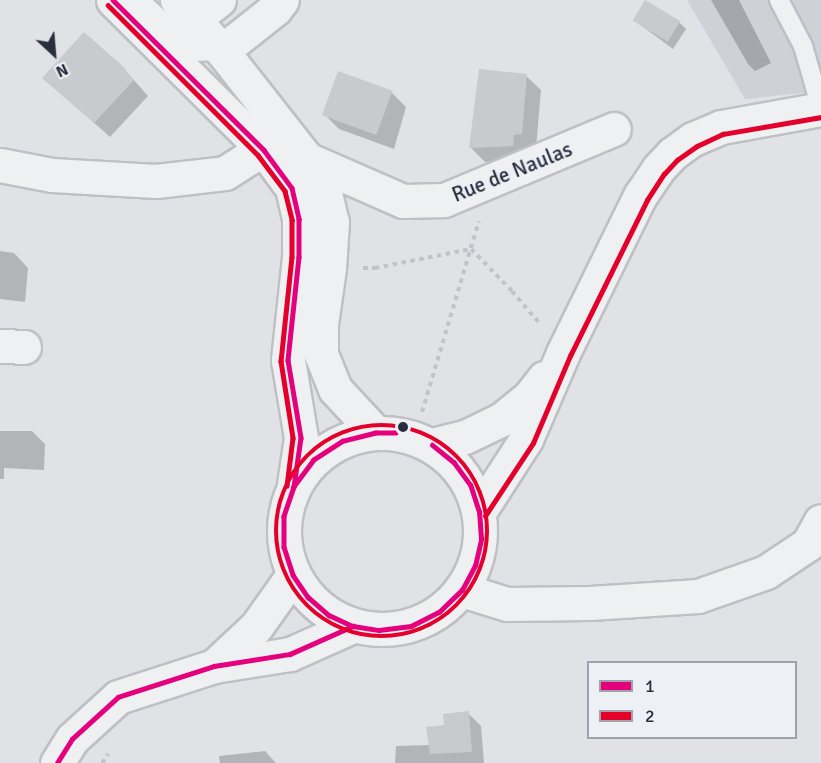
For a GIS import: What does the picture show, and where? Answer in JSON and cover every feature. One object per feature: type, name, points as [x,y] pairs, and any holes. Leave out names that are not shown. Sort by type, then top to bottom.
[{"type":"street","points":[[113,0],[189,74],[275,142],[307,159],[326,197],[332,222],[329,268],[321,324],[321,354],[335,389],[376,433]]},
{"type":"street","points":[[222,51],[275,9],[282,0]]},
{"type":"street","points":[[193,15],[222,51],[275,142],[292,188],[299,219],[299,257],[288,360],[301,438],[294,487],[284,516],[284,547],[293,575],[308,597],[322,609],[353,626],[380,630],[411,626],[439,612],[462,590],[475,566],[481,539],[479,512],[470,485],[454,463],[423,442]]},
{"type":"street","points":[[479,512],[526,439],[563,353],[640,196],[672,154],[693,139],[721,127],[821,108]]},
{"type":"street","name":"Rue de Naulas","points":[[307,159],[403,201],[444,200],[490,183],[614,129]]},
{"type":"street","points":[[0,165],[52,175],[156,181],[225,173],[275,142]]},
{"type":"street","points":[[294,487],[314,460],[343,441],[376,433],[423,442],[465,437],[502,419],[530,396],[563,353]]},
{"type":"street","points":[[462,590],[507,604],[590,603],[698,596],[766,572],[808,544],[821,520]]},
{"type":"street","points":[[214,666],[256,627],[293,575]]},
{"type":"street","points":[[57,763],[72,739],[118,697],[214,666],[290,654],[353,626]]},
{"type":"street","points":[[82,763],[126,710],[163,681]]},
{"type":"lane","points":[[140,0],[193,15],[189,74]]},
{"type":"lane","points":[[779,0],[803,46],[821,108]]},
{"type":"path","points":[[423,442],[471,249],[490,183]]},
{"type":"path","points":[[471,249],[512,291],[563,353]]},
{"type":"path","points":[[329,268],[375,268],[471,249]]},
{"type":"shaded area","points":[[687,0],[821,0],[821,91],[745,99]]},
{"type":"building","points":[[645,0],[680,21],[668,42],[633,21]]},
{"type":"building","points":[[84,32],[126,69],[125,71],[134,80],[94,123],[42,78]]},
{"type":"building","points":[[479,69],[527,74],[522,134],[514,135],[513,146],[469,148]]},
{"type":"building","points":[[338,71],[393,91],[376,135],[322,115]]},
{"type":"building","points":[[469,711],[472,752],[430,754],[426,727],[444,725],[443,714]]},
{"type":"transit line","name":"1","points":[[113,0],[264,150],[292,188],[299,219],[299,257],[288,360],[301,438],[294,487]]},
{"type":"transit line","name":"2","points":[[108,5],[258,155],[285,191],[292,220],[292,257],[281,361],[293,438],[287,486]]},
{"type":"transit line","name":"2","points":[[485,516],[533,443],[570,356],[647,200],[664,174],[677,160],[697,146],[723,134],[821,117]]},
{"type":"transit line","name":"2","points":[[382,425],[403,427],[422,433],[441,443],[457,456],[470,472],[480,491],[486,510],[488,531],[486,552],[480,571],[470,590],[457,606],[441,619],[422,629],[403,635],[382,637],[361,635],[342,629],[323,619],[307,606],[294,590],[284,571],[278,552],[276,531],[278,510],[284,491],[294,472],[307,456],[323,443],[342,433],[361,427],[382,425]]},
{"type":"transit line","name":"1","points":[[396,433],[376,433],[343,441],[314,460],[294,487],[284,516],[284,547],[293,575],[308,597],[329,615],[353,626],[379,630],[411,626],[439,612],[462,590],[475,566],[481,539],[479,512],[470,485],[454,463],[432,445]]},
{"type":"transit line","name":"1","points":[[57,763],[72,739],[118,697],[214,666],[290,654],[353,626]]}]
